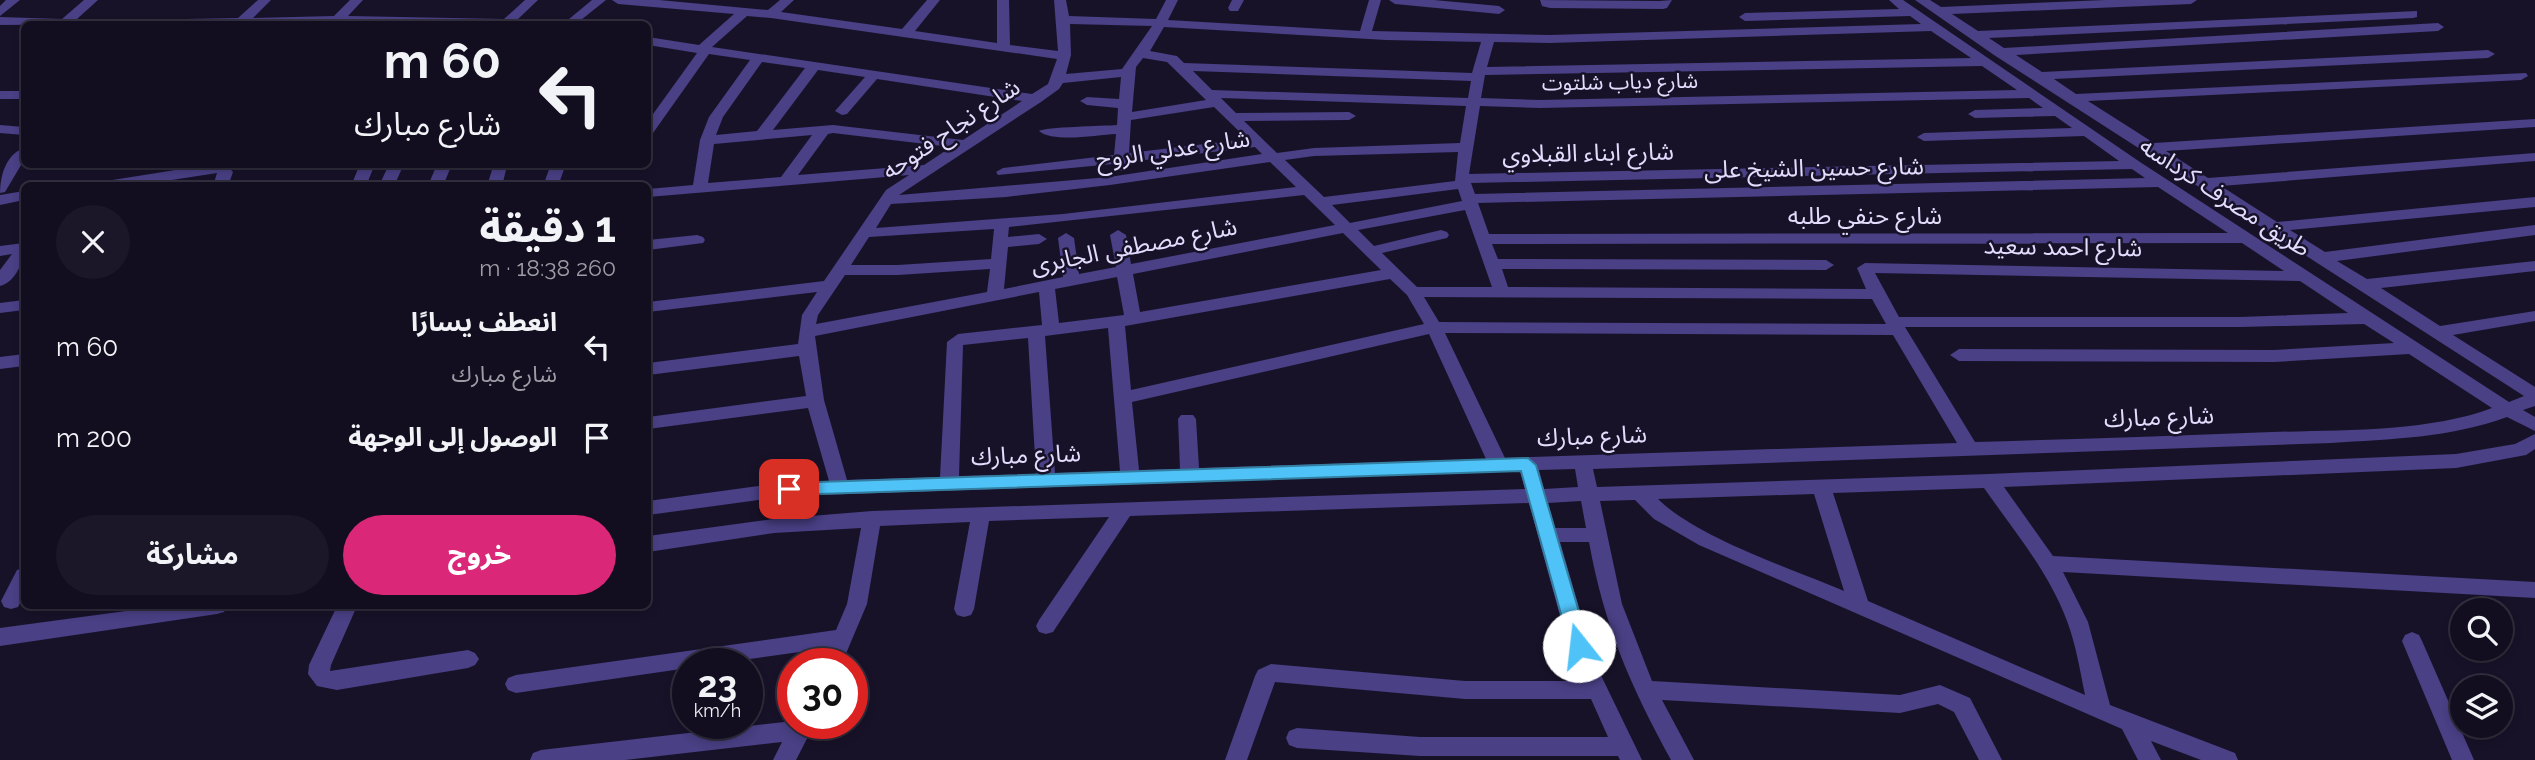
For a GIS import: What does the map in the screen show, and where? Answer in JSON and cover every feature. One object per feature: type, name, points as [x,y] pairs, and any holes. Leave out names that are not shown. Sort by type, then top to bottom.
[{"type":"street","points":[[0,12],[14,0]]},
{"type":"street","points":[[67,21],[92,0]]},
{"type":"street","points":[[242,21],[265,0]]},
{"type":"street","points":[[339,18],[357,0]]},
{"type":"street","points":[[509,21],[532,0]]},
{"type":"street","points":[[573,21],[600,0]]},
{"type":"street","points":[[618,0],[771,14],[1062,55]]},
{"type":"street","points":[[771,14],[788,0]]},
{"type":"street","points":[[906,33],[934,0]]},
{"type":"street","points":[[1003,0],[1004,47]]},
{"type":"street","points":[[1060,0],[1066,31],[1058,79],[1128,72]]},
{"type":"street","points":[[1119,178],[1128,72],[1150,42],[1172,0]]},
{"type":"street","points":[[1365,35],[1375,0]]},
{"type":"street","points":[[1395,0],[1499,10]]},
{"type":"street","points":[[1547,2],[1663,5],[1666,0]]},
{"type":"street","name":"طريق مصرف كرداسه","points":[[1895,0],[1938,11],[2535,397]]},
{"type":"street","points":[[1938,11],[2191,0]]},
{"type":"street","points":[[1745,17],[1917,6]]},
{"type":"street","name":"طريق مصرف كرداسه","points":[[1917,6],[1933,27],[2086,132],[2412,348],[2535,425]]},
{"type":"street","points":[[651,127],[703,50],[745,12]]},
{"type":"street","points":[[1976,36],[2413,14]]},
{"type":"street","points":[[298,21],[339,18],[364,21]]},
{"type":"street","points":[[1065,20],[1365,35],[1489,38],[1933,27]]},
{"type":"street","points":[[0,21],[21,22]]},
{"type":"street","points":[[1180,66],[1478,74],[1977,58],[2001,52],[2438,27]]},
{"type":"street","points":[[1489,38],[1478,74],[1463,181],[1502,293]]},
{"type":"street","points":[[651,41],[1036,99]]},
{"type":"street","points":[[1139,54],[1163,55],[1180,66],[1413,292],[1434,327],[1499,466]]},
{"type":"street","points":[[2039,76],[2488,54]]},
{"type":"street","points":[[700,188],[707,140],[716,117],[758,58]]},
{"type":"street","points":[[762,135],[814,66]]},
{"type":"street","points":[[842,111],[874,75]]},
{"type":"street","points":[[2073,98],[2521,76]]},
{"type":"street","name":"شارع نجاح فتوحه","points":[[806,340],[810,315],[899,186],[1051,89],[1058,79]]},
{"type":"street","name":"شارع دياب شلتوت","points":[[1124,117],[1214,98],[1539,104],[2030,94]]},
{"type":"street","points":[[0,96],[21,95]]},
{"type":"street","points":[[1087,101],[1124,117]]},
{"type":"street","points":[[1975,114],[2057,112]]},
{"type":"street","points":[[1233,117],[1349,116]]},
{"type":"street","points":[[1046,131],[1065,133],[1124,117]]},
{"type":"street","points":[[2149,148],[2535,123]]},
{"type":"street","points":[[0,129],[21,131]]},
{"type":"street","points":[[707,140],[824,129],[964,144]]},
{"type":"street","points":[[786,181],[824,129]]},
{"type":"street","points":[[1924,137],[2086,132]]},
{"type":"street","points":[[1003,172],[1260,142]]},
{"type":"street","name":"شارع عدلي الروح","points":[[887,200],[1006,192],[1314,152],[1466,147]]},
{"type":"street","points":[[0,189],[21,155]]},
{"type":"street","points":[[2203,183],[2535,157]]},
{"type":"street","name":"شارع ابناء القبلاوي","points":[[865,233],[1063,219],[1463,181],[2135,165]]},
{"type":"street","points":[[112,182],[154,171],[225,169],[220,182]]},
{"type":"street","points":[[651,193],[926,169]]},
{"type":"street","points":[[495,182],[499,170]]},
{"type":"street","name":"شارع حسين الشيخ على","points":[[1470,202],[2161,182]]},
{"type":"street","points":[[0,200],[21,197]]},
{"type":"street","name":"شارع مصطفى الجابرى","points":[[651,368],[806,340],[995,296],[1470,202]]},
{"type":"street","points":[[2271,227],[2535,202]]},
{"type":"street","points":[[995,296],[1002,223]]},
{"type":"street","points":[[2319,258],[2535,230]]},
{"type":"street","points":[[1118,235],[1124,271],[1123,398],[1130,478]]},
{"type":"street","points":[[1372,251],[1441,235]]},
{"type":"street","points":[[1066,238],[1072,281]]},
{"type":"street","name":"شارع حنفي طلبه","points":[[1483,239],[2247,238]]},
{"type":"street","points":[[1000,243],[1039,239]]},
{"type":"street","points":[[651,252],[696,240]]},
{"type":"street","points":[[0,251],[21,249]]},
{"type":"street","points":[[0,281],[21,253]]},
{"type":"street","points":[[841,270],[898,270],[998,263]]},
{"type":"street","points":[[1491,264],[1826,265]]},
{"type":"street","points":[[2362,285],[2535,265]]},
{"type":"street","name":"شارع احمد سعيد","points":[[1970,450],[1877,294],[1865,268],[2304,276]]},
{"type":"street","points":[[949,484],[956,341],[1124,321],[1394,273]]},
{"type":"street","points":[[651,307],[828,286]]},
{"type":"street","points":[[1046,481],[1043,331],[1047,286]]},
{"type":"street","points":[[1413,292],[1877,294]]},
{"type":"street","points":[[0,308],[21,305]]},
{"type":"street","points":[[2435,332],[2535,316]]},
{"type":"street","points":[[1123,398],[1434,327],[1896,326],[2367,318]]},
{"type":"street","points":[[806,340],[816,401],[840,487]]},
{"type":"street","points":[[1959,355],[2274,356],[2412,348]]},
{"type":"street","points":[[0,363],[21,360]]},
{"type":"street","name":"شارع مبارك","points":[[651,508],[748,493],[840,487],[2331,437],[2409,431],[2473,422],[2535,397]]},
{"type":"street","points":[[651,424],[816,401]]},
{"type":"street","points":[[1187,419],[1190,476]]},
{"type":"street","points":[[651,544],[774,526],[981,514],[1989,481],[2456,461],[2519,450],[2535,442]]},
{"type":"street","points":[[2035,447],[2055,478]]},
{"type":"street","points":[[1583,463],[1612,604],[1644,690],[1683,760]]},
{"type":"street","points":[[1297,738],[1359,745],[1628,753],[1584,663],[1528,465]]},
{"type":"street","points":[[1989,481],[2048,563],[2078,622],[2100,711]]},
{"type":"street","points":[[1821,486],[1859,606]]},
{"type":"street","points":[[1639,492],[1661,514],[1697,536],[2100,711],[2227,760]]},
{"type":"street","points":[[1046,626],[1125,509]]},
{"type":"street","points":[[964,609],[981,514]]},
{"type":"street","points":[[839,648],[857,604],[872,519]]},
{"type":"street","points":[[1548,535],[1598,535]]},
{"type":"street","points":[[2048,563],[2535,590]]},
{"type":"street","points":[[12,600],[21,582]]},
{"type":"street","points":[[0,637],[196,609]]},
{"type":"street","points":[[346,609],[320,665],[319,674],[326,680],[337,681],[468,659]]},
{"type":"street","points":[[516,684],[844,637]]},
{"type":"street","points":[[2412,640],[2463,760]]},
{"type":"street","points":[[1236,760],[1266,676],[1271,673],[1465,690],[1596,690]]},
{"type":"street","points":[[1644,690],[1900,704],[1940,694],[1955,699],[1962,705],[1991,760]]},
{"type":"street","points":[[2130,723],[2150,760]]},
{"type":"street","points":[[541,760],[777,730]]},
{"type":"street","points":[[784,760],[795,739]]},
{"type":"route","points":[[789,489],[1528,465],[1579,646]]}]
